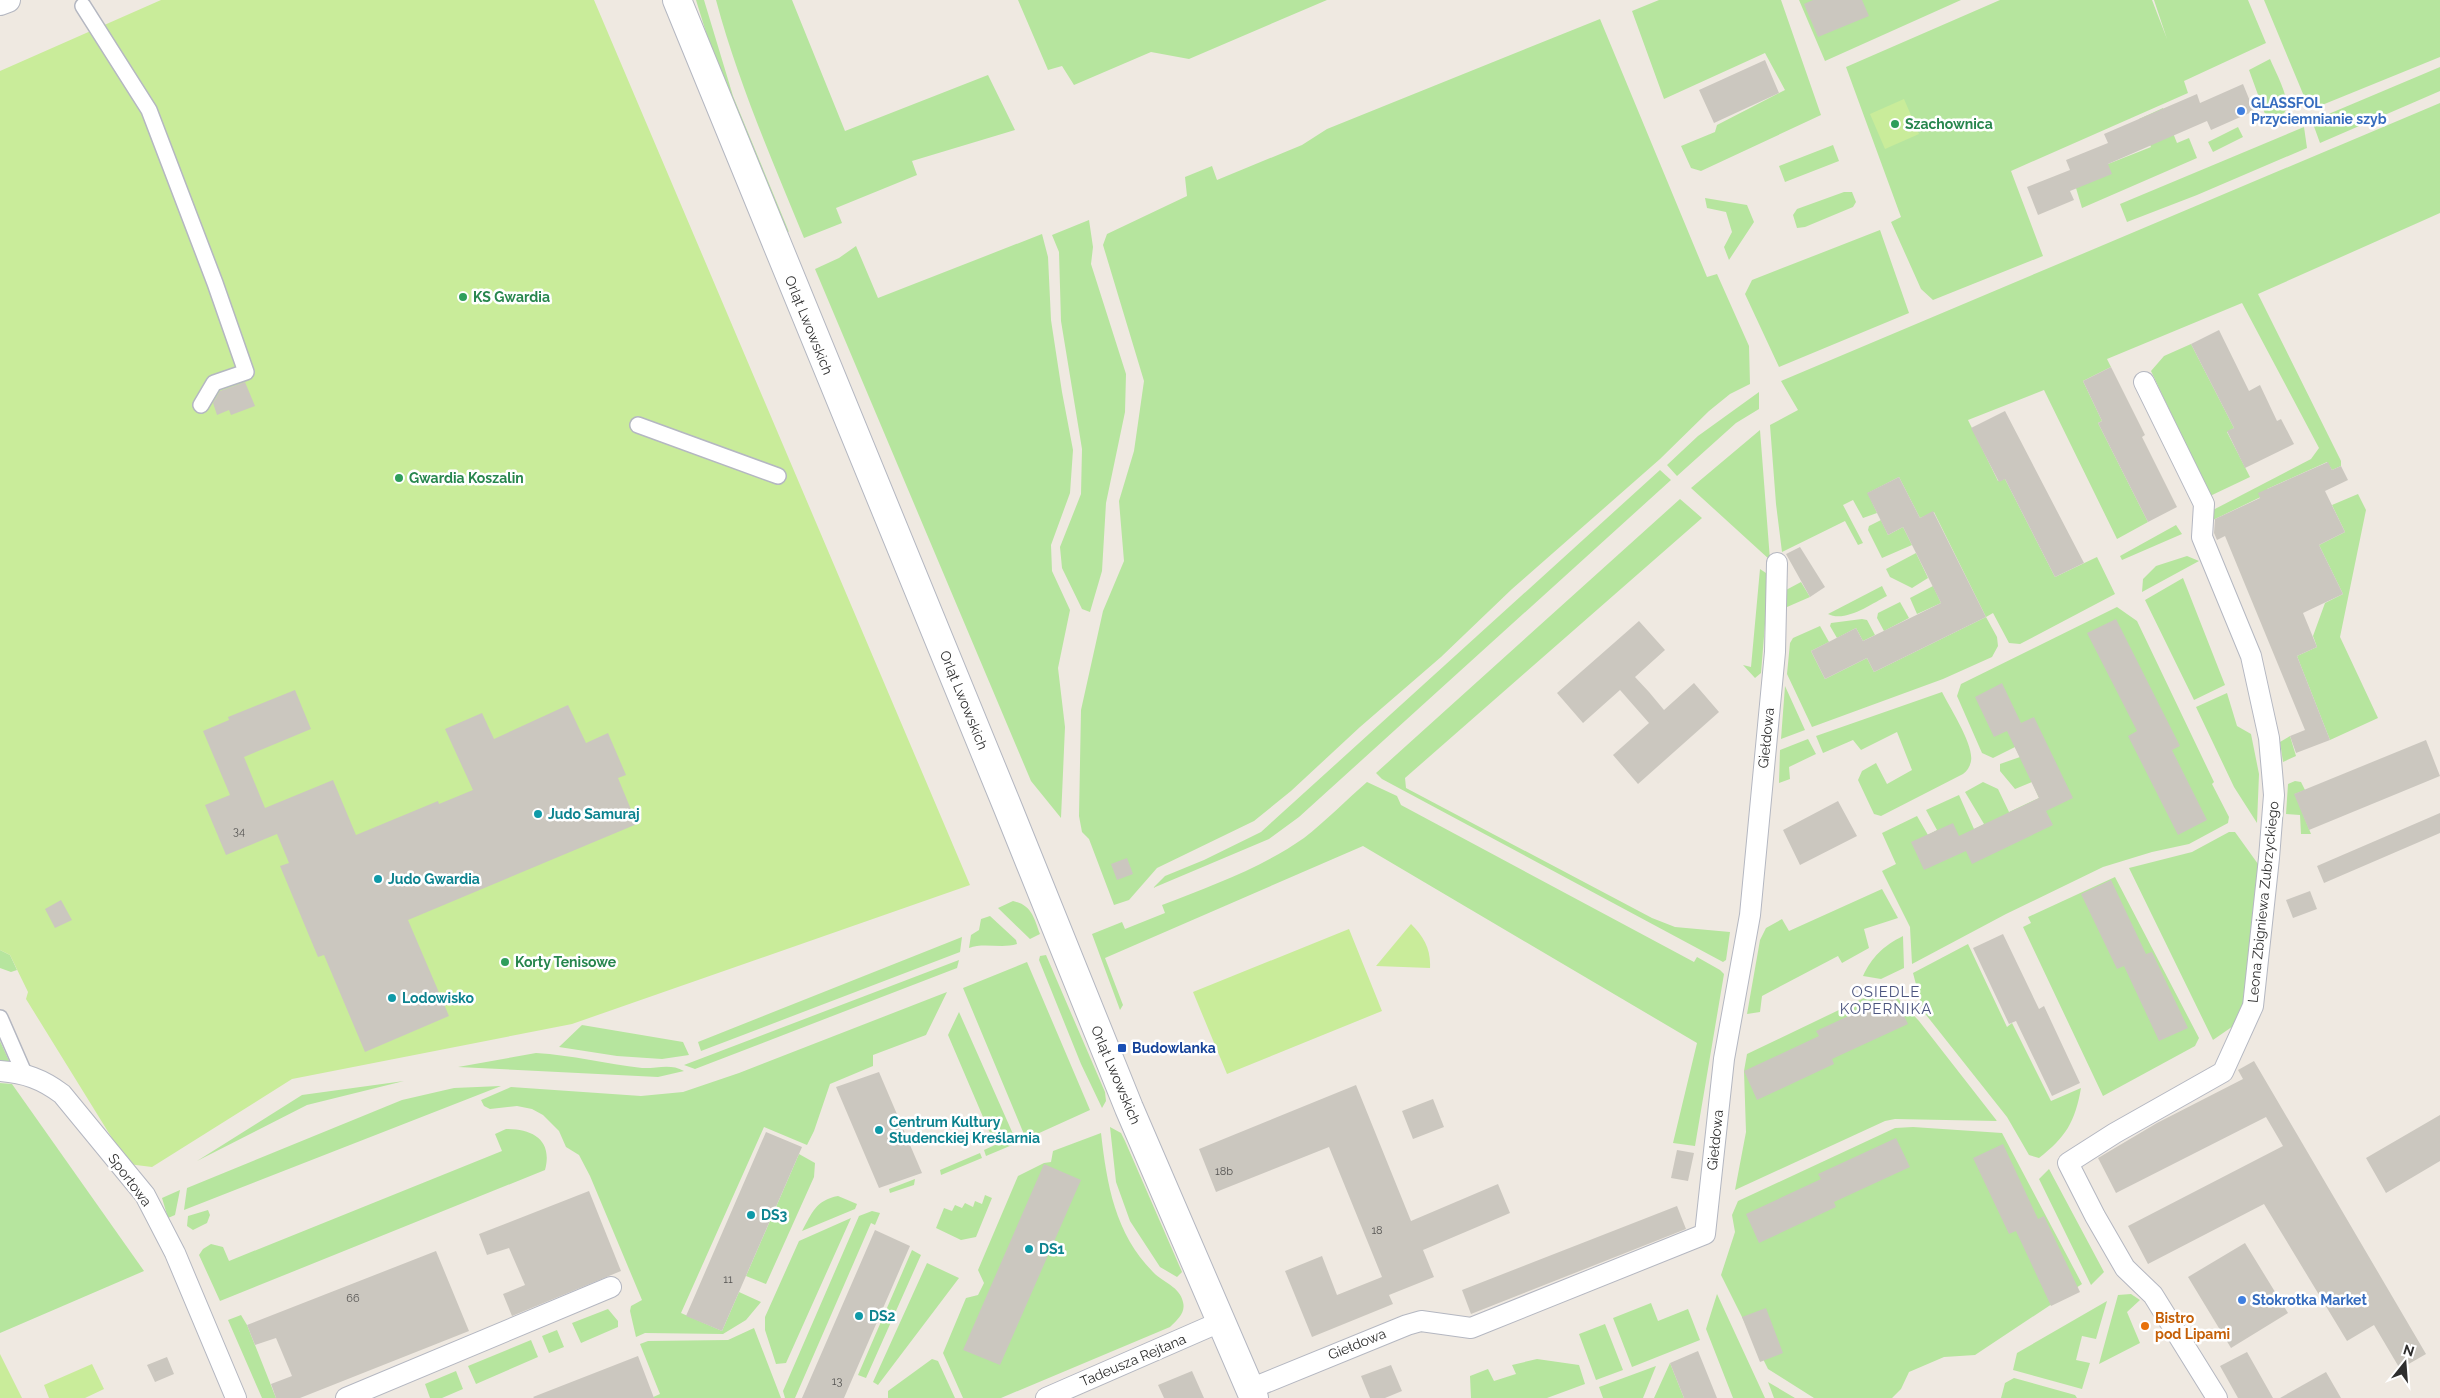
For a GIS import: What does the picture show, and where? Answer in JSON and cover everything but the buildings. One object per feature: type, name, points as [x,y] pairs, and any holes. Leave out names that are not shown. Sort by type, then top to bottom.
[{"type":"main road","name":"Orląt Lwowskich","points":[[677,0],[1008,808],[1058,936],[1252,1394]]},
{"type":"street","points":[[0,3],[8,0]]},
{"type":"street","points":[[83,6],[149,110],[246,372],[214,383],[201,405]]},
{"type":"street","name":"Leona Zbigniewa Zubrzyckiego","points":[[2144,382],[2204,504],[2202,537],[2251,656],[2269,738],[2274,795],[2269,858],[2253,1006],[2223,1072],[2115,1133],[2068,1163],[2095,1216],[2126,1268],[2153,1295],[2217,1398]]},
{"type":"street","points":[[638,425],[778,476]]},
{"type":"street","name":"Giełdowa","points":[[1252,1394],[1407,1325],[1421,1321],[1471,1328],[1705,1234],[1724,1059],[1750,915],[1775,652],[1777,563]]},
{"type":"street","points":[[0,1018],[24,1073]]},
{"type":"street","name":"Sportowa","points":[[0,1071],[24,1073],[46,1082],[62,1094],[145,1195],[175,1253],[236,1398]]},
{"type":"street","points":[[346,1398],[611,1288]]},
{"type":"street","name":"Tadeusza Rejtana","points":[[1046,1398],[1220,1322]]},
{"type":"green space","name":"Gwardia Koszalin","points":[[161,0],[594,0],[970,885],[572,1024],[292,1079],[152,1167],[128,1164],[26,999],[28,992],[10,955],[0,950],[0,71]]},
{"type":"green space","points":[[696,0],[704,0],[733,96],[789,232],[783,229],[709,42]]},
{"type":"green space","points":[[716,0],[792,0],[845,131],[988,75],[1015,130],[912,161],[917,175],[836,208],[842,223],[804,238],[745,91]]},
{"type":"green space","points":[[1018,0],[1327,0],[1189,59],[1151,52],[1074,85],[1062,66],[1048,70]]},
{"type":"green space","points":[[1659,0],[1781,0],[1821,115],[1701,171],[1691,168],[1681,146],[1715,132],[1717,125],[1785,90],[1765,53],[1664,99],[1632,11]]},
{"type":"green space","points":[[1799,0],[1961,0],[1825,61]]},
{"type":"green space","points":[[2000,0],[2152,0],[2167,39],[2154,0],[2248,0],[2266,43],[2184,81],[2188,93],[2011,171],[2043,256],[1933,300],[1921,289],[1891,222],[1901,217],[1846,67]]},
{"type":"green space","points":[[2264,0],[2440,0],[2440,57],[2322,105],[2306,101]]},
{"type":"green space","points":[[1600,19],[1707,277],[1717,274],[1749,346],[1750,384],[1730,394],[1709,411],[1660,459],[1512,589],[1441,657],[1360,727],[1291,791],[1254,821],[1157,868],[1129,900],[1114,905],[1089,839],[1082,832],[1079,816],[1081,710],[1103,611],[1124,561],[1119,501],[1134,451],[1144,381],[1103,245],[1107,234],[1187,196],[1185,177],[1212,166],[1217,180],[1302,145],[1327,129]]},
{"type":"green space","points":[[2270,59],[2287,104],[2283,114],[2269,125],[2249,70]]},
{"type":"green space","points":[[2440,67],[2440,91],[2320,143],[2312,121]]},
{"type":"green space","name":"Szachownica","points":[[1904,99],[1919,134],[1885,149],[1870,114]]},
{"type":"green space","points":[[2440,103],[2440,213],[2258,294],[2341,461],[2341,466],[2332,470],[2327,462],[2267,489],[2269,493],[2213,520],[2213,510],[2311,459],[2319,448],[2242,303],[2107,359],[2111,367],[2083,381],[2102,421],[2098,423],[2148,522],[2117,539],[2044,390],[1968,420],[1998,481],[2005,479],[2055,577],[2097,557],[2115,594],[2020,644],[2009,643],[1993,613],[1986,617],[1934,512],[1920,518],[1899,477],[1868,493],[1877,513],[1863,518],[1853,500],[1843,505],[1863,543],[1858,545],[1845,521],[1782,552],[1770,425],[1798,410],[1781,381]]},
{"type":"green space","points":[[2163,108],[2177,143],[2189,138],[2197,158],[2082,208],[2076,188],[2108,164],[2151,147],[2139,119]]},
{"type":"green space","points":[[2238,127],[2243,137],[2213,152],[2208,142]]},
{"type":"green space","points":[[2304,127],[2307,148],[2197,195],[2127,222],[2120,204]]},
{"type":"green space","points":[[1833,145],[1839,161],[1785,182],[1779,166]]},
{"type":"green space","points":[[1844,192],[1852,192],[1856,202],[1853,207],[1805,227],[1797,228],[1793,215],[1797,209]]},
{"type":"green space","points":[[1705,198],[1747,205],[1754,222],[1729,260],[1724,247],[1732,232],[1726,212],[1707,208]]},
{"type":"green space","points":[[1089,220],[1093,247],[1091,264],[1126,374],[1125,412],[1106,503],[1102,571],[1090,612],[1082,609],[1062,568],[1060,547],[1081,494],[1082,449],[1061,321],[1059,252],[1052,235]]},
{"type":"green space","points":[[1880,230],[1909,313],[1779,367],[1745,294],[1752,280]]},
{"type":"green space","points":[[1042,234],[1048,257],[1051,320],[1073,450],[1070,493],[1051,545],[1052,571],[1070,610],[1058,668],[1065,727],[1061,818],[1031,781],[815,269],[839,258],[856,246],[878,298]]},
{"type":"green space","points":[[2191,344],[2234,428],[2227,432],[2250,477],[2210,496],[2151,371],[2164,356]]},
{"type":"green space","points":[[1759,392],[1759,409],[1736,423],[1677,476],[1667,465],[1698,436]]},
{"type":"green space","points":[[1760,430],[1770,560],[1691,488]]},
{"type":"green space","points":[[1660,470],[1671,480],[1299,817],[1269,839],[1153,888],[1165,876],[1204,860],[1261,832]]},
{"type":"green space","points":[[2358,494],[2366,510],[2340,637],[2378,718],[2330,740],[2297,656],[2317,647],[2313,636],[2325,603],[2343,594],[2319,545],[2345,532],[2332,505]]},
{"type":"green space","points":[[1680,499],[1702,518],[1405,778],[1406,788],[1652,918],[1675,927],[1730,932],[1726,960],[1723,962],[1382,779],[1376,773]]},
{"type":"green space","points":[[1881,520],[1888,535],[1903,527],[1912,545],[1882,558],[1868,530],[1869,526]]},
{"type":"green space","points":[[2176,525],[2182,534],[2122,560],[2120,556]]},
{"type":"green space","points":[[1916,553],[1928,578],[1912,588],[1890,577],[1886,569]]},
{"type":"green space","points":[[2187,556],[2199,561],[2142,592],[2143,579],[2156,566]]},
{"type":"green space","points":[[1760,569],[1769,575],[1761,673],[1755,678],[1743,665],[1751,667]]},
{"type":"green space","points":[[2183,578],[2225,685],[2194,700],[2145,600]]},
{"type":"green space","points":[[1801,582],[1810,597],[1787,607],[1786,590]]},
{"type":"green space","points":[[1882,586],[1887,596],[1866,608],[1842,616],[1828,614]]},
{"type":"green space","points":[[1933,586],[1941,603],[1917,614],[1910,598]]},
{"type":"green space","points":[[1900,602],[1909,618],[1884,631],[1877,618],[1878,613]]},
{"type":"green space","points":[[2117,607],[2137,621],[2214,782],[2212,784],[2229,817],[2228,823],[2189,844],[2152,852],[2103,867],[2006,914],[1912,964],[1910,927],[1882,871],[1896,864],[1882,833],[1917,816],[1928,835],[1937,830],[1926,810],[1959,795],[1974,829],[1984,824],[1965,792],[1983,782],[1998,789],[2009,812],[2039,798],[2032,782],[2015,789],[2000,771],[2000,764],[2020,757],[2015,747],[1993,758],[1982,753],[1957,696],[1961,684]]},
{"type":"green space","points":[[1986,617],[1997,637],[1998,646],[1992,657],[1943,679],[1812,727],[1787,674],[1790,643],[1793,638],[1820,626],[1829,642],[1811,651],[1825,679],[1867,658],[1874,672]]},
{"type":"green space","points":[[1867,620],[1875,635],[1863,641],[1856,628],[1837,638],[1830,626],[1831,623]]},
{"type":"green space","points":[[1785,686],[1805,730],[1781,739]]},
{"type":"green space","points":[[1942,692],[1961,726],[1969,746],[1971,761],[1969,767],[1963,774],[1881,816],[1874,814],[1858,780],[1862,771],[1876,763],[1887,784],[1912,770],[1897,732],[1861,750],[1853,740],[1823,753],[1816,736]]},
{"type":"green space","points":[[2227,693],[2237,726],[2251,734],[2259,774],[2257,823],[2234,787],[2196,707]]},
{"type":"green space","points":[[2290,736],[2296,756],[2283,762],[2280,742]]},
{"type":"green space","points":[[1808,739],[1816,754],[1789,767],[1790,779],[1779,783],[1780,750]]},
{"type":"green space","points":[[2295,781],[2301,782],[2305,790],[2295,794],[2311,834],[2301,834],[2300,815],[2286,814],[2288,784]]},
{"type":"green space","points":[[1367,782],[1397,796],[1401,805],[1694,962],[1697,957],[1724,974],[1695,1146],[1673,1143],[1697,1043],[1363,846],[1105,958],[1123,1005],[1120,1010],[1092,934],[1122,922],[1125,929],[1165,913],[1162,905],[1235,876],[1288,849],[1320,825]]},
{"type":"green space","points":[[2229,832],[2235,832],[2258,864],[2242,1011],[2236,1024],[2213,1040],[2129,868],[2192,852]]},
{"type":"green space","points":[[2115,877],[2199,1038],[2195,1046],[2103,1096],[2023,927],[2031,923],[2028,917]]},
{"type":"green space","points":[[1882,889],[1898,918],[1864,929],[1869,948],[1842,963],[1838,956],[1762,996],[1760,1012],[1747,1014],[1760,940],[1766,928],[1782,919],[1789,931]]},
{"type":"green space","points":[[1013,901],[1028,909],[1034,918],[1040,934],[1030,939],[998,908]]},
{"type":"green space","points":[[990,916],[1016,940],[1017,944],[969,948],[971,935],[979,930],[981,919]]},
{"type":"green space","points":[[1411,924],[1426,944],[1430,968],[1376,966]]},
{"type":"green space","points":[[1349,929],[1382,1011],[1227,1074],[1193,992]]},
{"type":"green space","points":[[1903,936],[1904,968],[1881,979],[1863,976],[1870,963],[1879,953]]},
{"type":"green space","points":[[962,937],[960,952],[701,1051],[698,1042]]},
{"type":"green space","points":[[1968,944],[2007,1027],[2012,1023],[2051,1101],[2081,1088],[2076,1110],[2068,1128],[2063,1136],[2039,1158],[2029,1155],[2007,1117],[1923,1011],[1913,973]]},
{"type":"green space","points":[[0,950],[10,955],[17,970],[11,972],[0,968]]},
{"type":"green space","points":[[1046,955],[1105,1092],[1106,1101],[1102,1108],[1081,1064],[1039,960],[1040,956]]},
{"type":"green space","points":[[959,960],[957,968],[695,1069],[684,1065]]},
{"type":"green space","points":[[1027,962],[1090,1110],[1026,1139],[963,988]]},
{"type":"green space","points":[[1887,987],[1919,1021],[1997,1121],[1895,1119],[1885,1121],[1735,1190],[1746,1132],[1744,1071],[1747,1054]]},
{"type":"green space","points":[[947,992],[926,1035],[873,1055],[873,1066],[830,1084],[814,1131],[807,1145],[764,1127],[681,1313],[722,1331],[739,1292],[761,1302],[746,1320],[723,1334],[645,1333],[636,1337],[630,1311],[631,1306],[642,1300],[590,1176],[579,1155],[566,1147],[559,1131],[543,1115],[532,1109],[517,1106],[490,1109],[484,1106],[481,1100],[511,1087],[641,1096],[683,1092],[739,1073]]},
{"type":"green space","points":[[959,1012],[1017,1143],[986,1156],[984,1150],[995,1145],[948,1035]]},
{"type":"green space","points":[[582,1025],[683,1042],[689,1055],[662,1059],[617,1056],[559,1047]]},
{"type":"green space","points":[[0,1041],[10,1063],[0,1062]]},
{"type":"green space","points":[[536,1053],[642,1068],[674,1067],[684,1071],[658,1077],[458,1067]]},
{"type":"green space","points":[[404,1081],[307,1105],[197,1161],[302,1095]]},
{"type":"green space","points":[[0,1083],[12,1084],[144,1271],[0,1333]]},
{"type":"green space","points":[[501,1086],[184,1210],[187,1188],[402,1100],[454,1088]]},
{"type":"green space","points":[[1110,1127],[1121,1133],[1125,1141],[1182,1272],[1177,1277],[1160,1267],[1130,1221],[1116,1182]]},
{"type":"green space","points":[[1913,1127],[2002,1133],[2082,1284],[1975,1355],[1944,1357],[1909,1372],[1901,1389],[1892,1398],[1814,1398],[1768,1369],[1721,1275],[1735,1232],[1732,1215],[1738,1201],[1895,1128]]},
{"type":"green space","points":[[506,1129],[525,1131],[539,1138],[546,1151],[545,1170],[220,1301],[199,1255],[203,1249],[211,1244],[223,1247],[229,1261],[502,1151],[495,1134]]},
{"type":"green space","points":[[1101,1133],[1110,1190],[1122,1225],[1130,1242],[1141,1258],[1154,1273],[1178,1292],[1184,1306],[1182,1313],[1170,1327],[1001,1398],[963,1398],[943,1353],[966,1298],[978,1295],[984,1283],[978,1270],[1018,1176],[1044,1163],[1051,1162],[1053,1151]]},
{"type":"green space","points":[[980,1153],[982,1158],[941,1175],[940,1170]]},
{"type":"green space","points":[[799,1154],[815,1163],[814,1177],[766,1284],[746,1276]]},
{"type":"green space","points":[[2049,1169],[2104,1272],[2091,1285],[2039,1179]]},
{"type":"green space","points":[[915,1179],[914,1185],[890,1193],[889,1189]]},
{"type":"green space","points":[[180,1190],[175,1215],[168,1218],[162,1198]]},
{"type":"green space","points":[[985,1195],[992,1198],[976,1237],[961,1240],[936,1228],[944,1208],[952,1211],[955,1205],[962,1208],[965,1203],[973,1207],[975,1201],[982,1204]]},
{"type":"green space","points":[[838,1196],[857,1204],[855,1209],[802,1231],[812,1213],[820,1204]]},
{"type":"green space","points":[[208,1210],[210,1215],[207,1223],[193,1230],[187,1226],[188,1216]]},
{"type":"green space","points":[[872,1211],[880,1213],[875,1225],[871,1223],[795,1398],[785,1398],[783,1391],[859,1216]]},
{"type":"green space","points":[[851,1218],[786,1363],[776,1364],[765,1330],[765,1317],[799,1241]]},
{"type":"green space","points":[[912,1250],[921,1255],[866,1378],[858,1375]]},
{"type":"green space","points":[[927,1263],[959,1278],[878,1385],[873,1382]]},
{"type":"green space","points":[[1717,1294],[1765,1398],[1733,1398],[1706,1329]]},
{"type":"green space","points":[[2131,1294],[2140,1300],[2127,1312],[2140,1343],[2099,1364],[2118,1295]]},
{"type":"green space","points":[[2107,1301],[2096,1339],[2082,1336],[2076,1360],[2090,1363],[2082,1389],[2013,1370],[2017,1353]]},
{"type":"green space","points":[[1651,1303],[1658,1321],[1688,1309],[1700,1340],[1632,1367],[1613,1318]]},
{"type":"green space","points":[[608,1309],[618,1321],[618,1327],[581,1343],[572,1323]]},
{"type":"green space","points":[[241,1315],[247,1325],[276,1398],[262,1398],[228,1320]]},
{"type":"green space","points":[[1605,1324],[1623,1370],[1596,1380],[1579,1334]]},
{"type":"green space","points":[[754,1328],[781,1398],[651,1398],[660,1394],[640,1344],[648,1341],[728,1340]]},
{"type":"green space","points":[[557,1330],[564,1347],[549,1353],[542,1336]]},
{"type":"green space","points":[[531,1340],[538,1357],[476,1384],[468,1366]]},
{"type":"green space","points":[[0,1354],[22,1398],[0,1398]]},
{"type":"green space","points":[[932,1359],[938,1361],[955,1398],[888,1398],[888,1391]]},
{"type":"green space","points":[[1537,1359],[1579,1365],[1585,1384],[1547,1398],[1471,1398],[1470,1376],[1488,1369],[1494,1381],[1516,1374],[1512,1365]]},
{"type":"green space","points":[[1670,1363],[1684,1398],[1654,1398]]},
{"type":"green space","points":[[92,1364],[104,1389],[85,1398],[49,1398],[44,1385]]},
{"type":"green space","points":[[1656,1366],[1643,1398],[1603,1398],[1599,1387]]},
{"type":"green space","points":[[456,1371],[463,1389],[442,1398],[430,1398],[425,1384]]},
{"type":"green space","points":[[2014,1378],[2075,1395],[2077,1398],[2001,1398],[2005,1383]]},
{"type":"green space","points":[[1768,1382],[1795,1398],[1774,1398]]},
{"type":"place","name":"GLASSFOL Przyciemnianie szyb","points":[[2241,111]]},
{"type":"place","name":"Szachownica","points":[[1895,124]]},
{"type":"place","name":"KS Gwardia","points":[[463,297]]},
{"type":"place","name":"Gwardia Koszalin","points":[[399,478]]},
{"type":"place","name":"Judo Samuraj","points":[[538,814]]},
{"type":"place","name":"Judo Gwardia","points":[[378,879]]},
{"type":"place","name":"Korty Tenisowe","points":[[505,962]]},
{"type":"place","name":"Lodowisko","points":[[392,998]]},
{"type":"place","name":"Budowlanka","points":[[1122,1048]]},
{"type":"place","name":"Centrum Kultury Studenckiej Kreślarnia","points":[[879,1130]]},
{"type":"place","name":"DS3","points":[[751,1215]]},
{"type":"place","name":"DS1","points":[[1029,1249]]},
{"type":"place","name":"Stokrotka Market","points":[[2242,1300]]},
{"type":"place","name":"DS2","points":[[859,1316]]},
{"type":"place","name":"Bistro pod Lipami","points":[[2145,1326]]},
{"type":"district","name":"OSIEDLE KOPERNIKA","points":[[1886,1000]]}]
